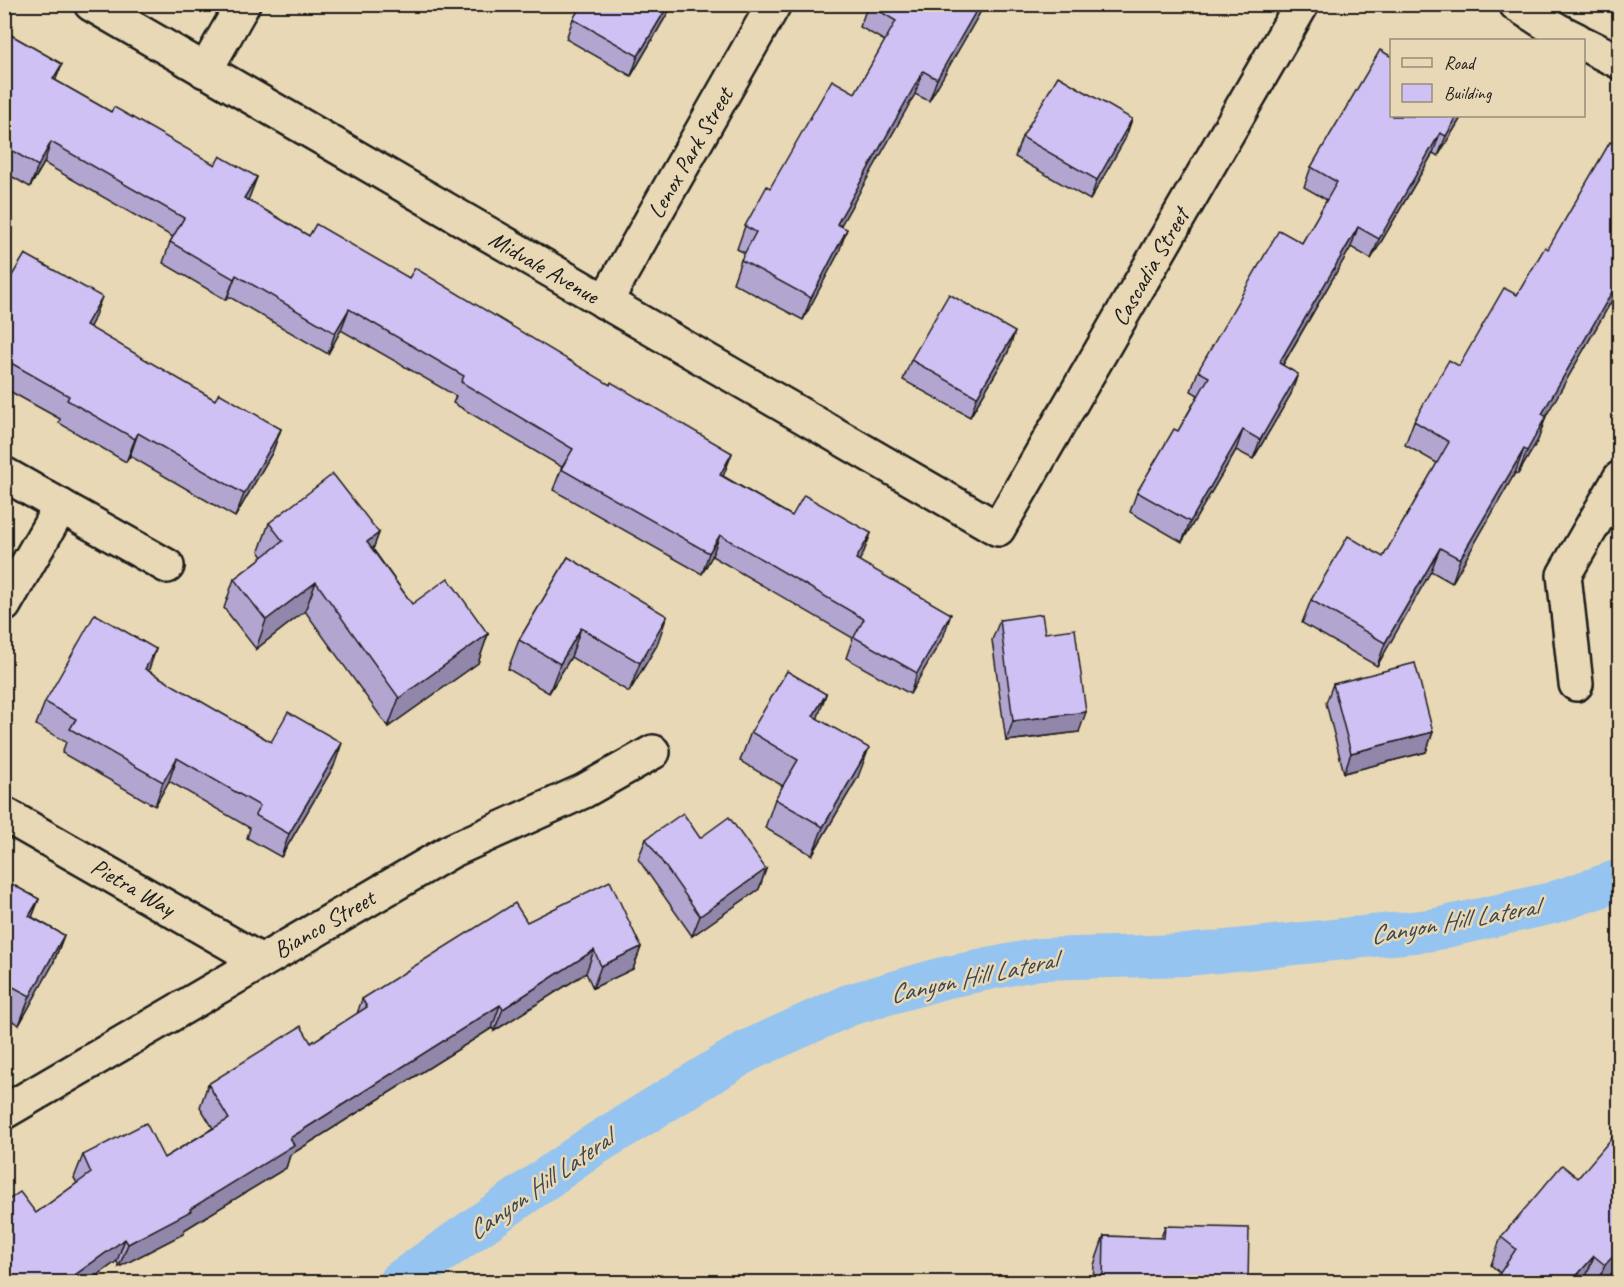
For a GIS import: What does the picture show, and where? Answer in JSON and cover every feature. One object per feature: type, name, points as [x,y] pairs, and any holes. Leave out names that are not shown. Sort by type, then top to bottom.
[{"type":"street","name":"Midvale Avenue","points":[[90,4],[999,529]]},
{"type":"street","points":[[206,71],[243,4]]},
{"type":"street","name":"Lenox Park Street","points":[[605,302],[774,4]]},
{"type":"street","name":"Cascadia Street","points":[[999,529],[1302,4]]},
{"type":"street","points":[[1516,4],[1575,39]]},
{"type":"street","points":[[1585,44],[1620,62]]},
{"type":"street","points":[[4,474],[167,566]]},
{"type":"street","points":[[1576,684],[1564,575],[1620,478]]},
{"type":"street","points":[[4,605],[61,506]]},
{"type":"street","name":"Bianco Street","points":[[4,1112],[451,850],[584,791],[652,752]]},
{"type":"street","name":"Pietra Way","points":[[4,814],[261,961]]},
{"type":"building","points":[[582,4],[669,4],[638,56],[573,19]]},
{"type":"building","points":[[868,4],[980,4],[937,79],[923,71],[837,224],[847,229],[811,298],[741,260],[756,232],[745,226],[767,186],[770,188],[832,80],[855,93],[896,21]]},
{"type":"building","points":[[4,31],[62,64],[53,79],[111,112],[114,107],[215,165],[220,156],[257,177],[244,198],[309,236],[316,224],[409,278],[415,268],[610,385],[611,382],[732,453],[720,475],[792,516],[804,495],[871,533],[856,559],[951,614],[917,673],[854,637],[864,619],[720,535],[709,553],[561,469],[573,449],[461,382],[464,376],[349,309],[335,333],[236,275],[234,279],[170,242],[184,218],[51,142],[38,166],[4,146]]},
{"type":"building","points":[[1380,50],[1390,56],[1390,117],[1456,117],[1446,136],[1440,133],[1379,239],[1358,227],[1279,363],[1298,374],[1260,440],[1243,430],[1190,522],[1137,492],[1174,429],[1178,431],[1209,377],[1198,371],[1279,230],[1302,243],[1337,182],[1311,167]]},
{"type":"building","points":[[1058,76],[1132,119],[1097,180],[1022,137]]},
{"type":"building","points":[[1610,142],[1620,147],[1620,278],[1542,414],[1546,416],[1527,451],[1524,449],[1460,559],[1440,548],[1385,643],[1311,600],[1348,536],[1383,557],[1449,442],[1414,421],[1449,360],[1459,366],[1504,288],[1517,295],[1545,247],[1548,249]]},
{"type":"building","points":[[25,254],[102,297],[86,325],[215,400],[219,393],[281,429],[244,494],[138,433],[135,439],[67,400],[69,396],[4,359],[4,289]]},
{"type":"building","points":[[949,294],[1015,332],[977,397],[911,360]]},
{"type":"building","points":[[333,474],[379,533],[367,542],[412,604],[448,578],[488,634],[399,698],[316,582],[266,620],[234,579],[283,541],[269,523]]},
{"type":"building","points":[[568,557],[667,616],[640,663],[581,628],[560,664],[519,640]]},
{"type":"building","points":[[95,614],[156,649],[145,669],[271,742],[288,712],[342,743],[289,834],[255,815],[260,806],[177,758],[163,782],[70,729],[76,719],[45,702]]},
{"type":"building","points":[[1042,614],[1045,633],[1075,629],[1086,712],[1013,721],[1000,620]]},
{"type":"building","points":[[1415,663],[1433,732],[1351,753],[1333,684]]},
{"type":"building","points":[[787,671],[826,694],[813,716],[869,748],[823,827],[775,799],[798,760],[751,732]]},
{"type":"building","points":[[683,813],[700,838],[729,817],[766,869],[700,916],[646,839]]},
{"type":"building","points":[[4,880],[39,899],[29,916],[64,935],[30,996],[4,982]]},
{"type":"building","points":[[610,881],[641,947],[601,966],[594,950],[503,1009],[500,1005],[290,1138],[294,1145],[190,1209],[191,1211],[128,1244],[125,1239],[65,1282],[4,1282],[4,1203],[20,1192],[36,1213],[91,1173],[83,1155],[146,1123],[164,1158],[229,1119],[208,1084],[301,1026],[311,1043],[367,1007],[362,999],[515,903],[527,922]]},
{"type":"building","points":[[1617,1132],[1620,1134],[1620,1247],[1605,1265],[1594,1256],[1571,1282],[1494,1282],[1516,1249],[1501,1237],[1562,1165],[1578,1178]]},
{"type":"building","points":[[1165,1226],[1249,1228],[1248,1282],[1103,1282],[1104,1236],[1164,1238]]},
{"type":"waterway","name":"Canyon Hill Lateral","points":[[399,1282],[591,1147],[747,1051],[849,1005],[943,978],[1039,959],[1186,955],[1432,930],[1552,903],[1620,880]]}]
